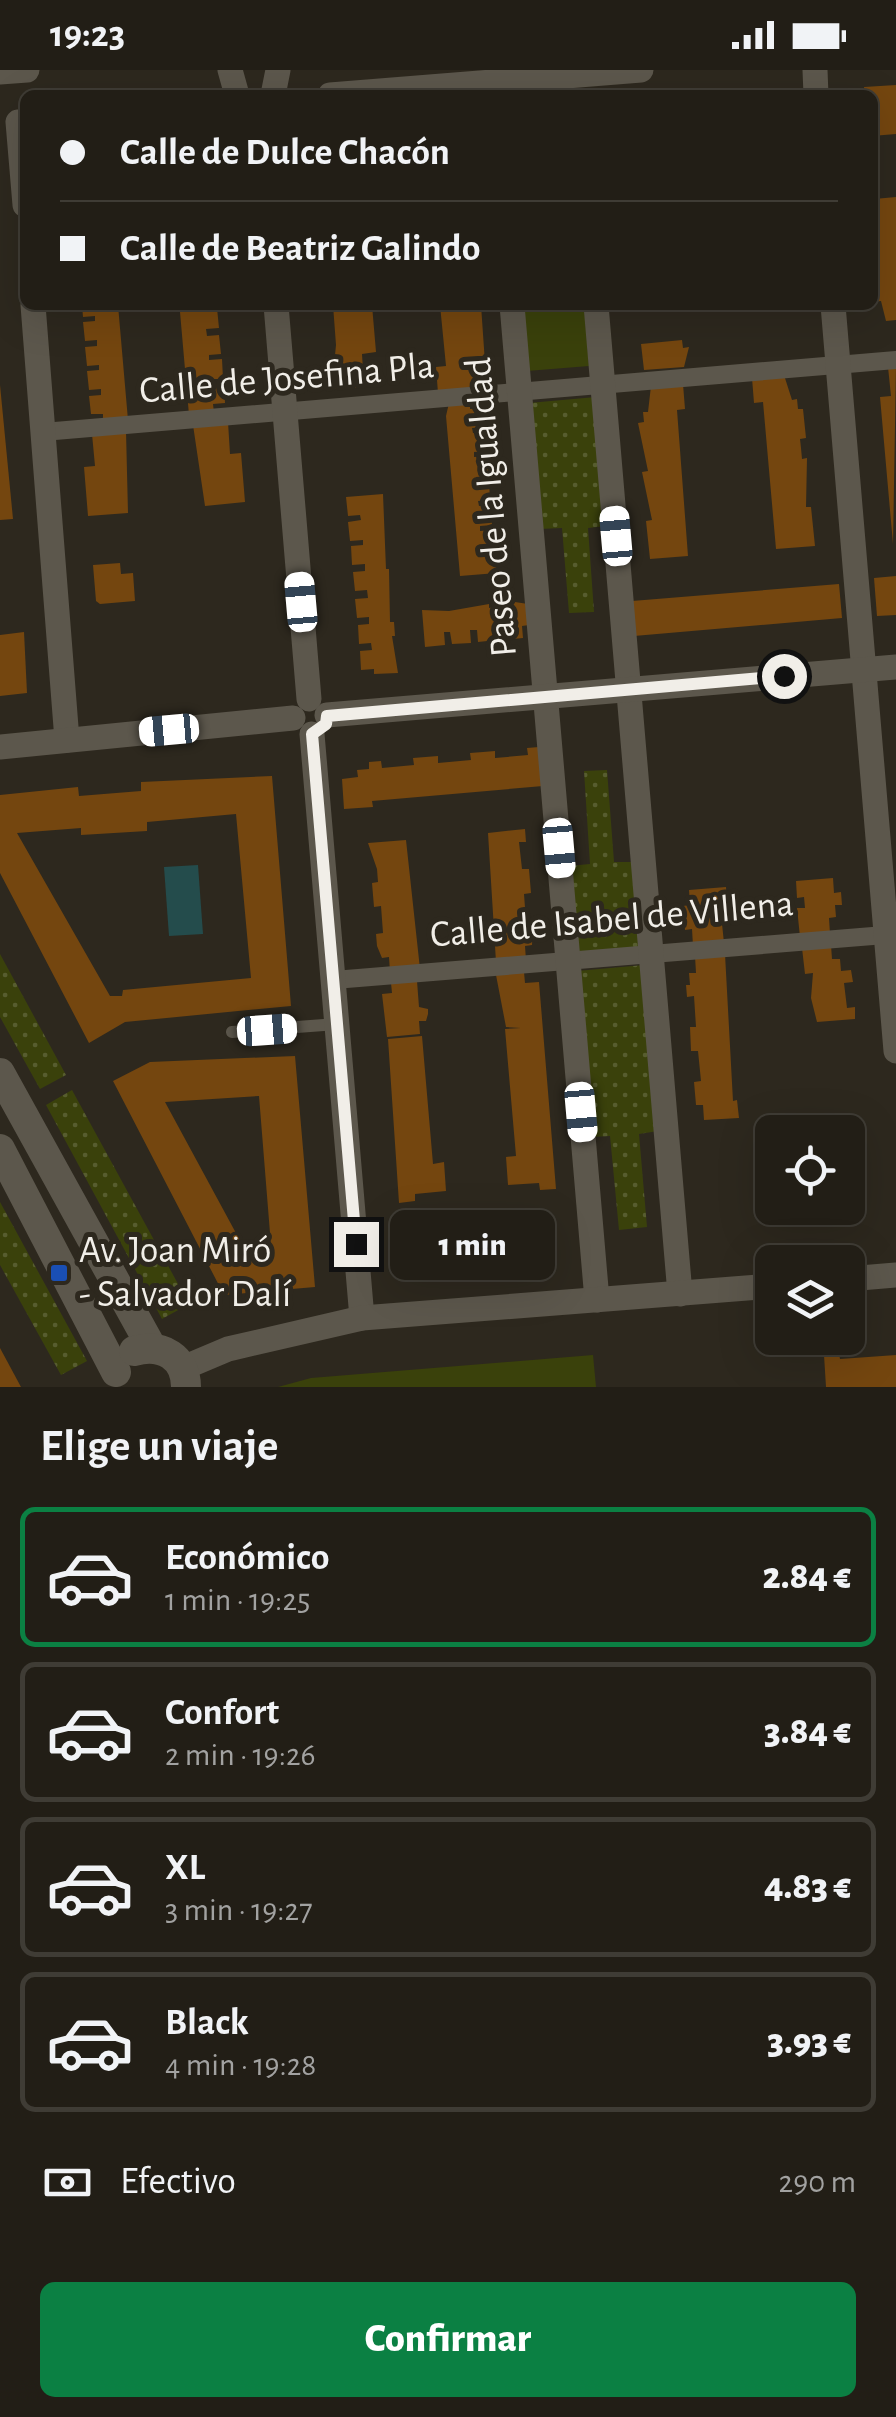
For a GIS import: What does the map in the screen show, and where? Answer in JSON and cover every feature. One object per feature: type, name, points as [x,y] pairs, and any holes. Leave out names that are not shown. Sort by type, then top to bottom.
[{"type":"street","points":[[0,72],[27,70]]},
{"type":"street","points":[[466,90],[576,85],[640,70]]},
{"type":"street","points":[[14,123],[20,168]]},
{"type":"street","points":[[33,310],[67,740]]},
{"type":"street","points":[[276,310],[362,1318]]},
{"type":"street","name":"Paseo de la Igualdad","points":[[512,310],[596,1300]]},
{"type":"street","points":[[597,310],[680,1294]]},
{"type":"street","points":[[833,310],[862,670],[891,934],[896,1051]]},
{"type":"street","name":"Calle de Josefina Pla","points":[[43,432],[896,360]]},
{"type":"street","points":[[0,747],[896,668]]},
{"type":"street","name":"Calle de Isabel de Villena","points":[[334,980],[891,934]]},
{"type":"street","points":[[0,1073],[152,1348]]},
{"type":"street","points":[[0,1149],[115,1380]]},
{"type":"street","points":[[865,1278],[896,1275]]},
{"type":"street","points":[[115,1380],[126,1357],[152,1348],[168,1352],[185,1378],[228,1349],[362,1318],[755,1287]]},
{"type":"lane","points":[[232,1032],[337,1024]]},
{"type":"green space","points":[[522,310],[584,310],[589,366],[527,371]]},
{"type":"green space","points":[[596,397],[606,526],[588,528],[594,612],[569,613],[562,528],[539,529],[529,403]]},
{"type":"green space","points":[[607,770],[614,862],[636,862],[641,949],[575,953],[569,866],[590,864],[584,771]]},
{"type":"green space","points":[[0,954],[66,1075],[40,1089],[0,1017]]},
{"type":"green space","points":[[644,965],[658,1131],[639,1134],[647,1227],[619,1230],[610,1136],[592,1137],[577,971]]},
{"type":"green space","points":[[72,1090],[189,1304],[162,1319],[46,1105]]},
{"type":"green space","points":[[0,1202],[87,1361],[61,1375],[0,1265]]},
{"type":"green space","points":[[593,1355],[596,1387],[278,1387],[311,1378]]},
{"type":"water","points":[[198,865],[203,934],[169,936],[164,867]]},
{"type":"building","points":[[896,85],[896,134],[878,136],[878,90],[864,87]]},
{"type":"building","points":[[896,197],[896,320],[886,321],[878,301],[878,199]]},
{"type":"building","points":[[82,310],[118,310],[128,420],[103,422],[103,414],[91,414],[89,396],[101,395],[101,389],[89,390],[87,371],[99,370],[99,365],[87,366],[85,347],[97,346],[97,340],[85,341],[83,322],[95,321],[95,316],[83,317]]},
{"type":"building","points":[[217,310],[219,328],[206,329],[207,336],[219,335],[221,354],[209,355],[209,360],[222,359],[223,379],[211,379],[211,385],[224,384],[225,403],[213,404],[214,413],[189,415],[180,312]]},
{"type":"building","points":[[333,310],[372,310],[376,352],[362,354],[364,387],[330,389],[327,357],[335,355]]},
{"type":"building","points":[[440,310],[481,310],[485,363],[475,364],[477,390],[438,393],[436,367],[446,366]]},
{"type":"building","points":[[682,340],[683,348],[689,347],[684,367],[644,370],[641,344]]},
{"type":"building","points":[[888,367],[896,367],[893,544],[880,397],[891,396]]},
{"type":"building","points":[[784,375],[792,400],[797,399],[798,409],[803,409],[806,438],[800,439],[802,459],[807,458],[806,507],[811,507],[815,546],[776,549],[763,402],[754,403],[752,378]]},
{"type":"building","points":[[683,384],[685,409],[677,410],[688,556],[650,559],[646,521],[652,520],[642,472],[648,471],[638,423],[644,422],[643,412],[648,412],[651,386]]},
{"type":"building","points":[[0,385],[13,519],[0,520]]},
{"type":"building","points":[[470,402],[470,409],[483,408],[484,427],[472,428],[473,433],[485,432],[486,451],[474,452],[474,457],[487,456],[488,476],[476,477],[477,482],[489,481],[490,500],[478,501],[479,506],[491,505],[492,525],[480,526],[480,531],[493,530],[495,549],[482,550],[483,555],[495,554],[497,573],[460,576],[446,416],[449,403]]},
{"type":"building","points":[[228,422],[230,454],[241,453],[245,502],[205,506],[193,425]]},
{"type":"building","points":[[126,431],[128,513],[88,516],[84,467],[95,466],[92,434]]},
{"type":"building","points":[[383,494],[390,622],[394,622],[392,636],[398,673],[374,674],[374,669],[361,670],[360,651],[372,650],[371,643],[359,644],[358,625],[369,624],[369,617],[357,618],[355,599],[368,598],[367,590],[355,591],[353,572],[365,571],[365,564],[352,565],[351,546],[363,545],[363,540],[350,541],[348,522],[361,520],[360,515],[348,516],[346,497]]},
{"type":"building","points":[[120,563],[121,574],[133,573],[135,601],[100,604],[96,601],[93,565]]},
{"type":"building","points":[[896,576],[896,615],[877,616],[874,578]]},
{"type":"building","points":[[839,584],[842,618],[634,636],[632,601]]},
{"type":"building","points":[[515,602],[528,604],[529,625],[522,626],[523,638],[504,640],[503,627],[496,628],[497,640],[478,642],[477,630],[470,630],[471,643],[452,644],[450,632],[444,632],[445,645],[425,647],[422,610],[449,611],[489,604],[489,608]]},
{"type":"building","points":[[24,632],[27,693],[0,696],[0,635]]},
{"type":"building","points":[[539,747],[543,786],[372,801],[373,807],[344,809],[342,779],[358,777],[357,770],[369,769],[369,762],[381,761],[382,768],[414,765],[413,758],[438,756],[438,763],[471,760],[470,753],[495,751],[495,758],[528,755],[527,748]]},
{"type":"building","points":[[272,776],[291,1006],[125,1022],[89,1043],[0,873],[0,795],[78,787],[79,796],[141,791],[141,782]],"holes":[[[236,814],[251,978],[123,990],[122,996],[110,996],[17,833],[81,828],[81,835],[147,831],[147,822]]]},
{"type":"building","points":[[525,829],[526,842],[519,842],[522,869],[529,869],[531,893],[524,894],[526,921],[533,920],[532,945],[525,946],[526,960],[496,962],[488,833]]},
{"type":"building","points":[[406,840],[420,969],[390,972],[389,957],[382,958],[377,946],[376,934],[383,933],[381,906],[374,907],[372,883],[378,882],[377,869],[368,843]]},
{"type":"building","points":[[833,878],[834,893],[841,892],[842,905],[835,905],[836,917],[829,918],[830,934],[800,937],[797,908],[805,908],[804,897],[797,898],[796,881]]},
{"type":"building","points":[[726,887],[727,904],[720,904],[724,943],[693,946],[692,929],[685,930],[683,906],[690,905],[689,890]]},
{"type":"building","points":[[831,945],[832,959],[840,959],[841,971],[851,970],[853,982],[844,983],[847,1008],[855,1007],[855,1019],[817,1022],[811,998],[813,973],[805,974],[802,948]]},
{"type":"building","points":[[725,954],[733,1101],[737,1100],[739,1118],[704,1120],[703,1105],[696,1105],[694,1082],[701,1081],[698,1051],[691,1051],[690,1027],[696,1027],[694,996],[687,997],[686,985],[690,985],[689,973],[696,973],[695,956]]},
{"type":"building","points":[[524,972],[525,983],[539,982],[556,1189],[540,1190],[539,1183],[508,1185],[506,1157],[516,1156],[505,1029],[521,1028],[506,1027],[496,975]]},
{"type":"building","points":[[417,981],[419,1007],[428,1009],[426,1021],[419,1021],[420,1034],[387,1037],[382,994],[392,993],[391,983]]},
{"type":"building","points":[[422,1036],[433,1164],[444,1162],[446,1191],[415,1194],[415,1201],[399,1203],[388,1039]]},
{"type":"building","points":[[295,1056],[315,1287],[224,1295],[113,1081],[150,1062]],"holes":[[[259,1096],[272,1258],[250,1259],[165,1102]]]},
{"type":"building","points":[[0,1348],[21,1387],[0,1387]]},
{"type":"building","points":[[824,1355],[839,1355],[840,1359],[896,1355],[896,1387],[826,1387]]},
{"type":"place","name":"Av. Joan Miró - Salvador Dalí","points":[[59,1273]]},
{"type":"route","points":[[356,1244],[312,734],[326,724],[327,716],[784,676]]}]
